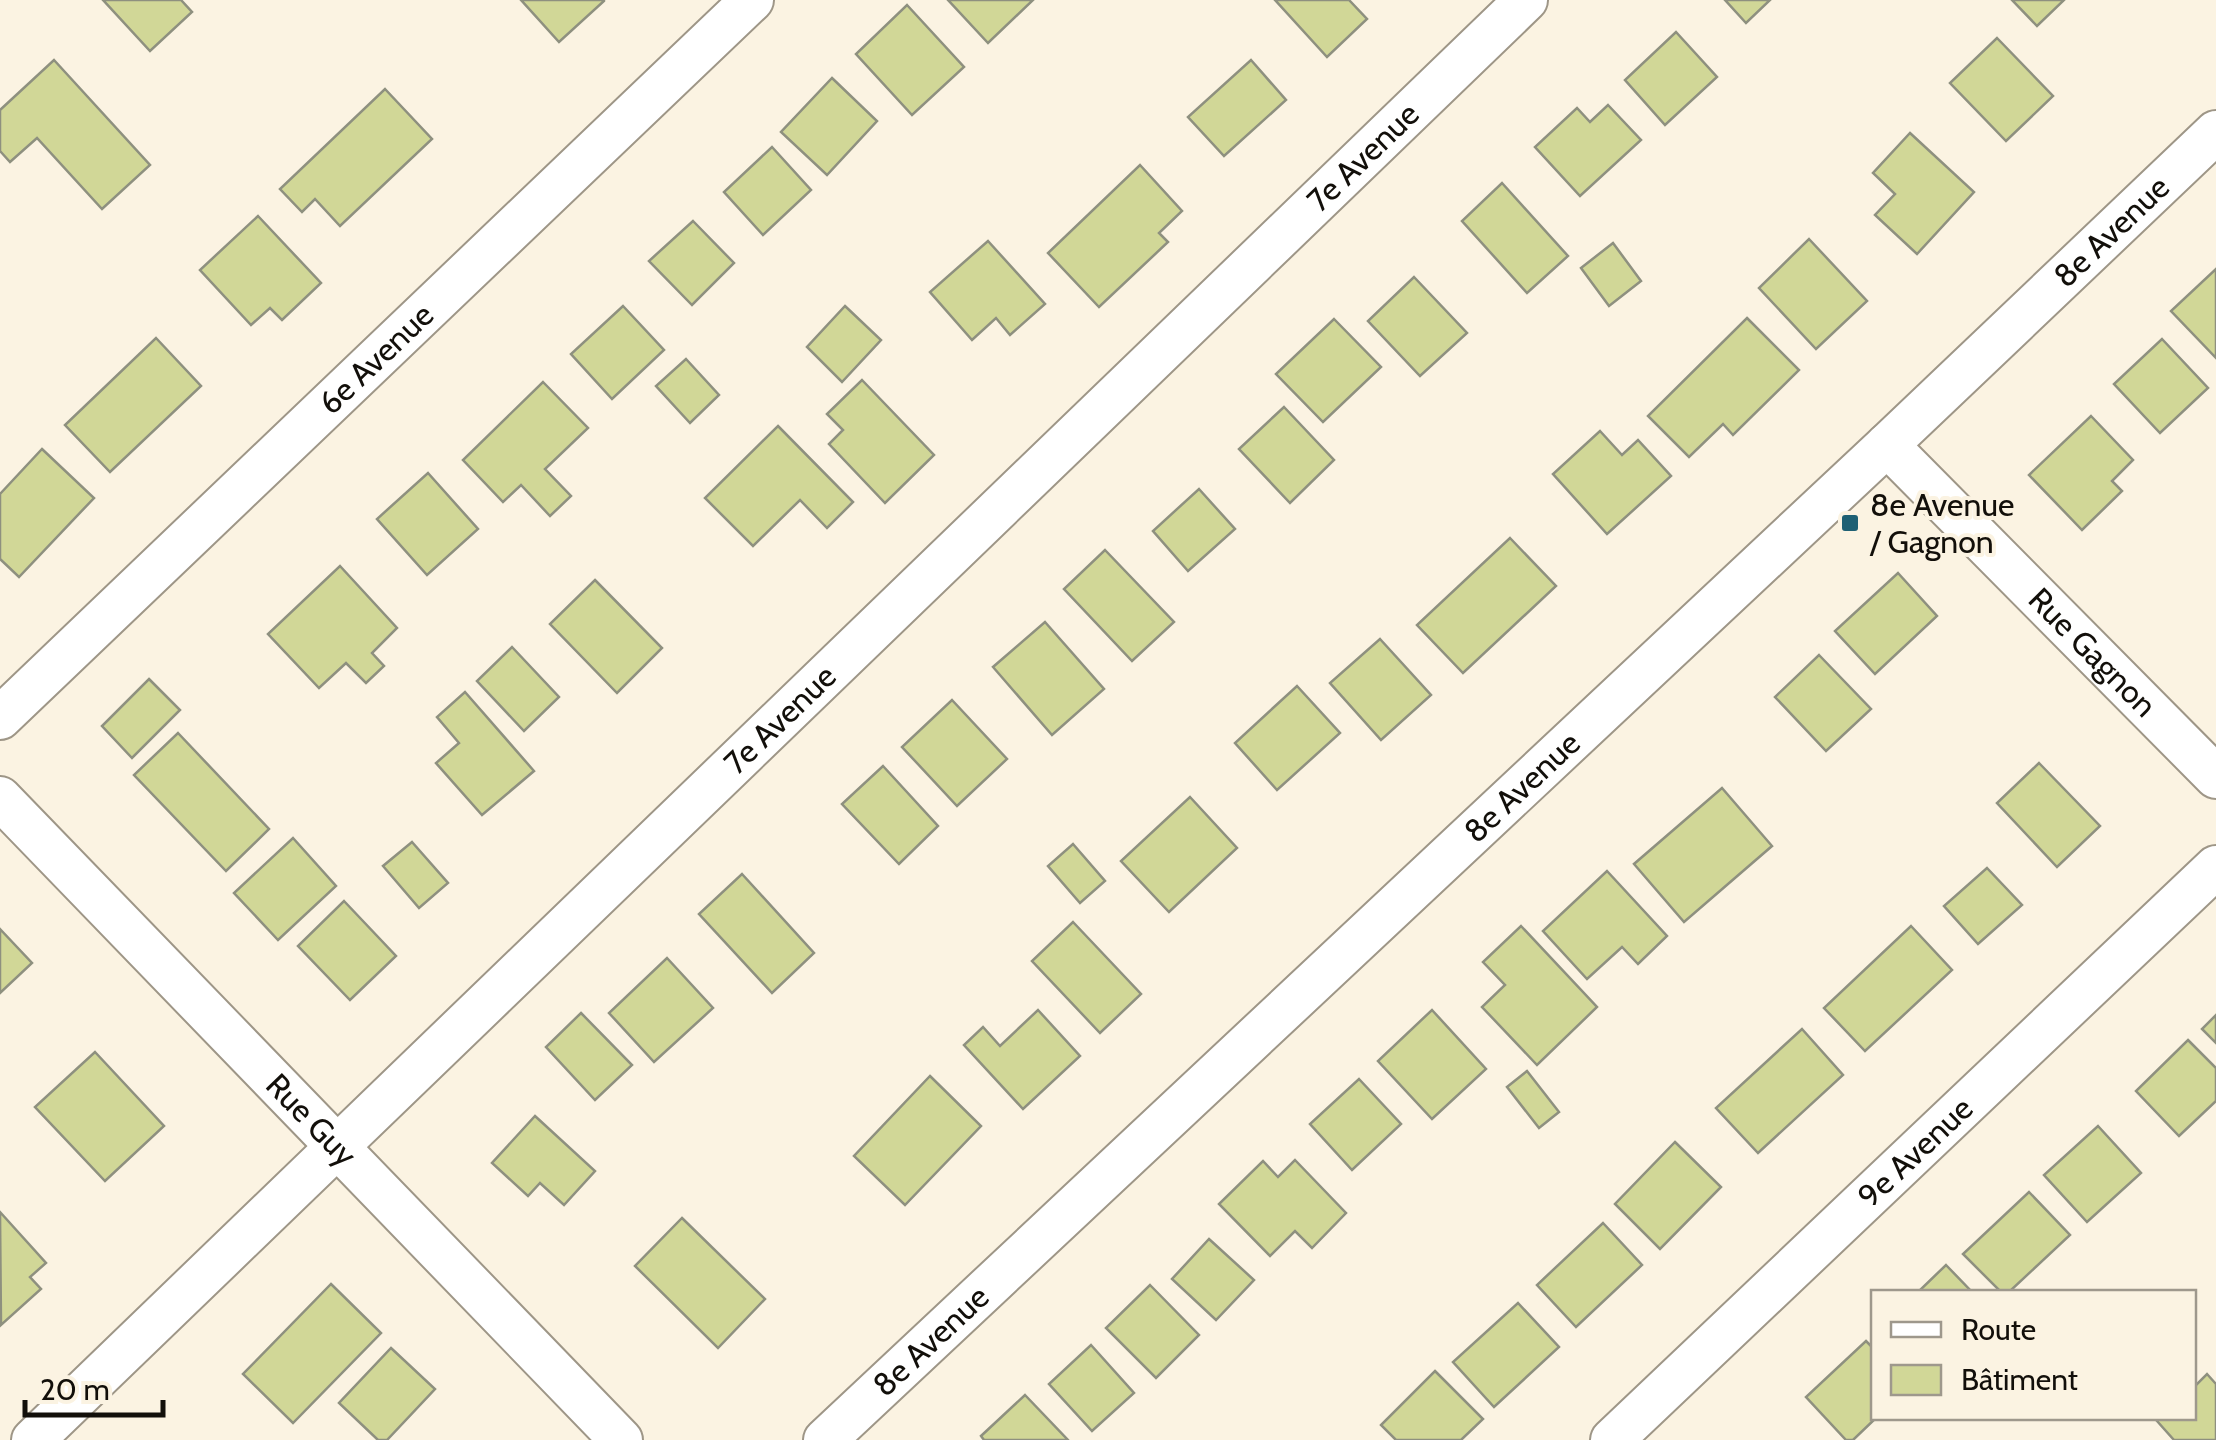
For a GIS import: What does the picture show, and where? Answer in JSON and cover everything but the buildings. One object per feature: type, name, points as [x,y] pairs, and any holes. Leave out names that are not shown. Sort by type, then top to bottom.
[{"type":"street","name":"6e Avenue","points":[[0,718],[752,0]]},
{"type":"street","name":"7e Avenue","points":[[34,1440],[1526,0]]},
{"type":"street","name":"8e Avenue","points":[[826,1440],[2216,132]]},
{"type":"street","name":"Rue Gagnon","points":[[1887,445],[2216,776]]},
{"type":"street","name":"Rue Guy","points":[[0,798],[620,1440]]},
{"type":"street","name":"9e Avenue","points":[[1612,1440],[2216,866]]},
{"type":"place","name":"8e Avenue / Gagnon","points":[[1850,523]]}]
